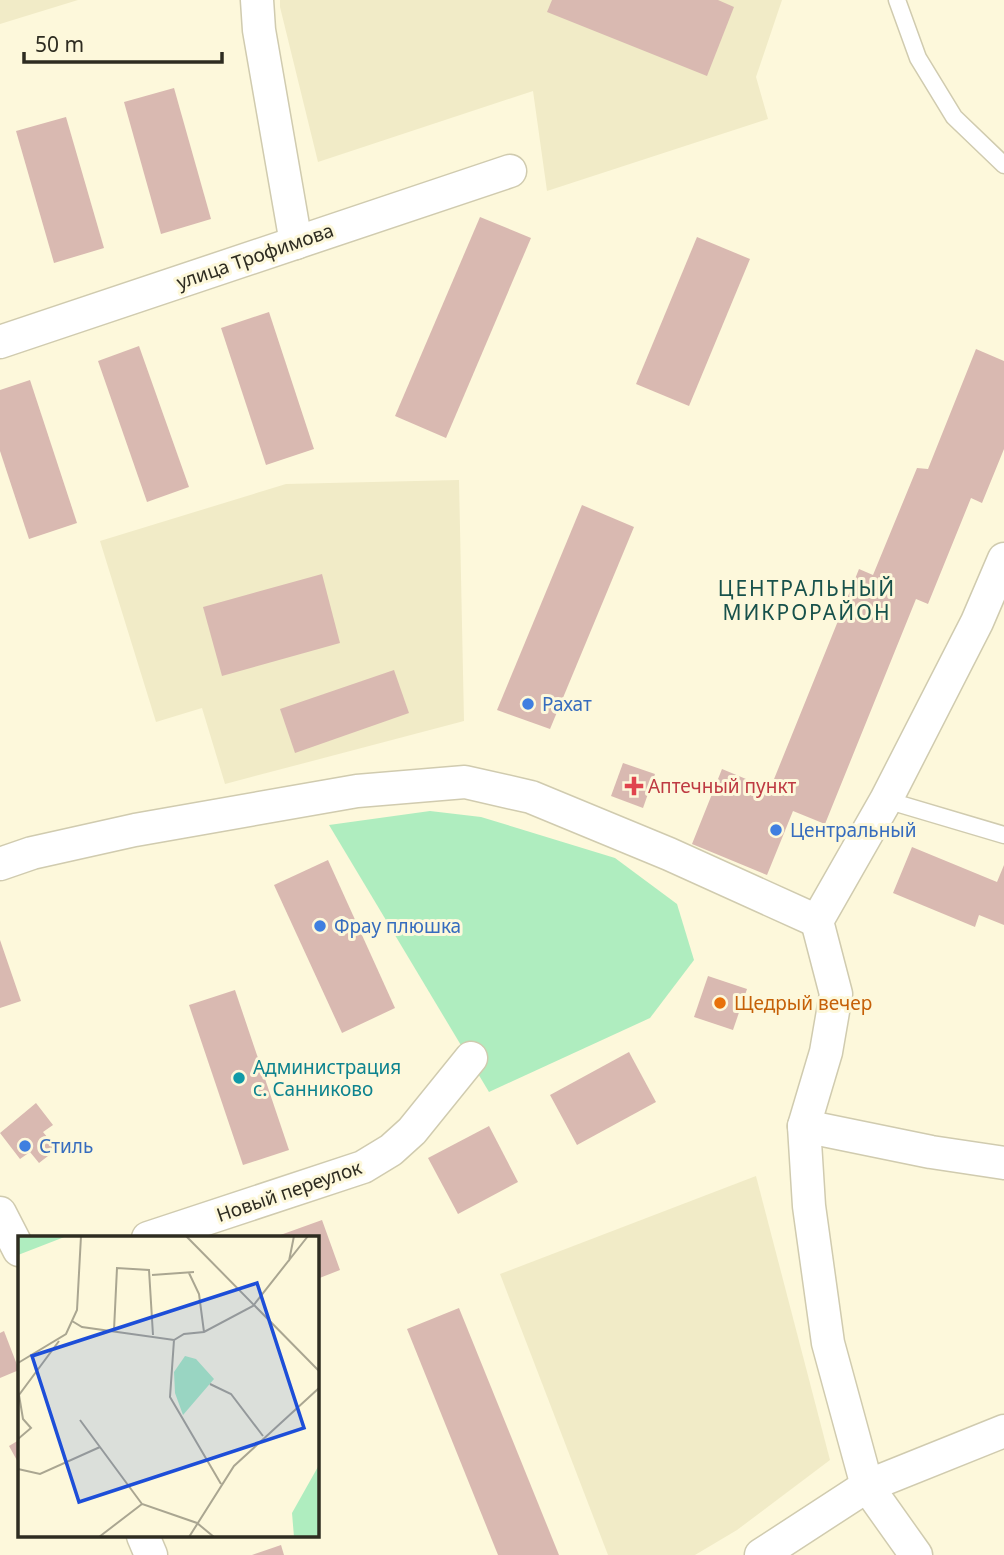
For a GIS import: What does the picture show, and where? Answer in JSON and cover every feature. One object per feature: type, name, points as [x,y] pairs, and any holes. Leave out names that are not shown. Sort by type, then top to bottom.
[{"type":"street","points":[[257,0],[259,30],[296,243]]},
{"type":"street","name":"улица Трофимова","points":[[0,342],[510,171]]},
{"type":"street","points":[[916,1555],[867,1486],[828,1343],[808,1206],[804,1126],[826,1052],[836,994],[817,921],[886,800],[977,622],[1002,567]]},
{"type":"street","points":[[0,864],[32,853],[135,830],[357,791],[465,782],[531,797],[669,854],[817,921]]},
{"type":"street","name":"Новый переулок","points":[[154,1236],[363,1167],[390,1150],[412,1131],[471,1058]]},
{"type":"street","points":[[804,1126],[931,1152],[1004,1163]]},
{"type":"street","points":[[0,1213],[18,1248]]},
{"type":"street","points":[[761,1555],[867,1486],[1004,1431]]},
{"type":"street","points":[[144,1538],[151,1555]]},
{"type":"lane","points":[[897,0],[918,58],[954,117],[1004,165]]},
{"type":"lane","points":[[886,800],[1004,835]]},
{"type":"shaded area","points":[[0,0],[78,0],[0,24]]},
{"type":"shaded area","points":[[280,0],[782,0],[756,77],[768,119],[547,191],[533,91],[318,162]]},
{"type":"shaded area","points":[[459,480],[464,721],[225,784],[202,708],[156,722],[100,541],[286,484]]},
{"type":"shaded area","points":[[756,1176],[830,1460],[737,1530],[695,1555],[608,1555],[500,1274]]},
{"type":"green space","points":[[430,811],[481,817],[615,858],[677,904],[694,960],[650,1018],[489,1092],[329,825]]},
{"type":"building","points":[[552,0],[718,0],[734,7],[707,76],[547,12]]},
{"type":"building","points":[[174,88],[211,219],[161,234],[124,102]]},
{"type":"building","points":[[66,117],[104,248],[54,263],[16,131]]},
{"type":"building","points":[[480,217],[531,238],[446,438],[395,416]]},
{"type":"building","points":[[697,237],[750,259],[689,406],[636,384]]},
{"type":"building","points":[[269,312],[314,449],[266,465],[221,328]]},
{"type":"building","points":[[139,346],[189,487],[147,502],[98,361]]},
{"type":"building","points":[[976,349],[1004,361],[1004,449],[982,503],[971,498],[928,604],[916,599],[825,824],[793,811],[767,875],[692,844],[722,769],[770,789],[859,569],[873,575],[917,468],[928,469]]},
{"type":"building","points":[[30,380],[77,523],[29,539],[0,451],[0,390]]},
{"type":"building","points":[[582,505],[634,527],[550,729],[497,710]]},
{"type":"building","points":[[322,574],[340,643],[222,676],[203,607]]},
{"type":"building","points":[[394,670],[409,713],[295,753],[280,709]]},
{"type":"building","points":[[623,763],[655,774],[643,808],[611,796]]},
{"type":"building","points":[[912,847],[997,882],[1004,865],[1004,925],[979,915],[975,927],[893,893]]},
{"type":"building","points":[[328,860],[395,1008],[342,1033],[274,885]]},
{"type":"building","points":[[0,940],[21,1001],[0,1008]]},
{"type":"building","name":"Щедрый вечер","points":[[708,976],[747,989],[733,1030],[694,1017]]},
{"type":"building","name":"Администрация с. Санниково","points":[[235,990],[289,1150],[243,1165],[189,1005]]},
{"type":"building","points":[[629,1052],[656,1102],[577,1145],[550,1095]]},
{"type":"building","points":[[36,1103],[53,1125],[43,1132],[57,1149],[39,1163],[30,1152],[20,1159],[0,1133]]},
{"type":"building","points":[[489,1126],[518,1182],[458,1214],[428,1158]]},
{"type":"building","points":[[322,1220],[340,1270],[318,1279],[318,1236],[278,1236]]},
{"type":"building","points":[[459,1308],[559,1555],[498,1555],[407,1329]]},
{"type":"building","points":[[4,1331],[18,1370],[0,1378],[0,1333]]},
{"type":"building","points":[[18,1441],[18,1462],[9,1446]]},
{"type":"building","points":[[281,1545],[284,1555],[252,1555]]},
{"type":"place","name":"Рахат","points":[[528,704]]},
{"type":"place","name":"Аптечный пункт","points":[[634,786]]},
{"type":"place","name":"Центральный","points":[[776,830]]},
{"type":"place","name":"Фрау плюшка","points":[[320,926]]},
{"type":"place","name":"Щедрый вечер","points":[[720,1003]]},
{"type":"place","name":"Администрация с. Санниково","points":[[239,1078]]},
{"type":"place","name":"Стиль","points":[[25,1146]]},
{"type":"district","name":"ЦЕНТРАЛЬНЫЙ МИКРОРАЙОН","points":[[807,601]]}]
